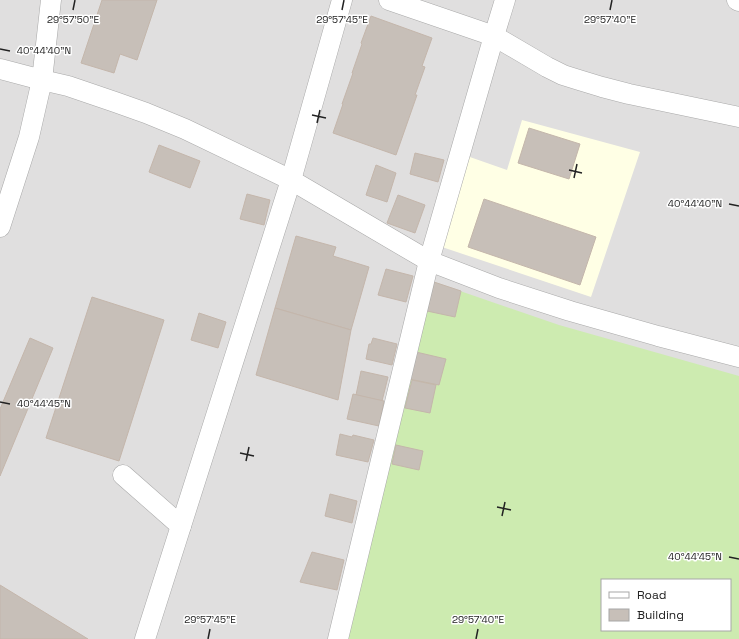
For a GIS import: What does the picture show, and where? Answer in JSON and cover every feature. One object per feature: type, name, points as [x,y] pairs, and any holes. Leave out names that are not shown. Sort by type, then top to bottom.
[{"type":"street","points":[[0,227],[29,137],[42,80],[51,0]]},
{"type":"street","points":[[145,639],[291,180],[342,0]]},
{"type":"street","points":[[389,0],[494,36],[547,67],[564,75],[629,94],[739,117]]},
{"type":"street","points":[[338,639],[430,261],[494,36],[506,0]]},
{"type":"street","points":[[0,69],[68,86],[146,113],[185,129],[291,180],[430,261],[498,288],[570,311],[739,357]]},
{"type":"street","points":[[123,475],[181,526]]},
{"type":"shaded area","points":[[0,0],[739,0],[739,639],[0,639]]},
{"type":"shaded area","points":[[522,120],[640,152],[591,297],[439,246],[467,156],[507,170]]},
{"type":"green space","points":[[434,282],[559,325],[739,376],[739,639],[343,639]]},
{"type":"building","points":[[102,0],[157,0],[137,60],[120,54],[114,73],[81,63]]},
{"type":"building","points":[[371,16],[432,38],[422,66],[425,67],[415,95],[417,95],[396,155],[333,133]]},
{"type":"building","points":[[529,128],[580,144],[569,179],[518,163]]},
{"type":"building","points":[[159,145],[200,161],[190,188],[149,172]]},
{"type":"building","points":[[415,153],[444,160],[438,182],[410,174]]},
{"type":"building","points":[[376,165],[396,173],[387,202],[366,195]]},
{"type":"building","points":[[247,194],[270,200],[264,225],[240,219]]},
{"type":"building","points":[[398,195],[425,205],[415,233],[387,223]]},
{"type":"building","points":[[484,199],[596,237],[580,285],[468,247]]},
{"type":"building","points":[[296,236],[336,247],[333,256],[369,267],[351,330],[275,308]]},
{"type":"building","points":[[386,269],[413,276],[406,302],[378,295]]},
{"type":"building","points":[[434,282],[461,291],[455,317],[427,311]]},
{"type":"building","points":[[92,297],[164,320],[119,461],[46,438]]},
{"type":"building","points":[[275,308],[351,330],[338,400],[256,375]]},
{"type":"building","points":[[199,313],[226,322],[218,348],[191,340]]},
{"type":"building","points":[[30,338],[53,348],[0,476],[0,409]]},
{"type":"building","points":[[373,338],[397,344],[392,365],[366,359],[369,344],[371,344]]},
{"type":"building","points":[[416,352],[446,359],[439,385],[409,379]]},
{"type":"building","points":[[361,371],[388,377],[382,401],[356,395]]},
{"type":"building","points":[[412,380],[436,385],[430,413],[405,408]]},
{"type":"building","points":[[353,394],[384,401],[379,426],[347,419]]},
{"type":"building","points":[[340,434],[352,437],[353,435],[374,440],[368,462],[336,455]]},
{"type":"building","points":[[396,445],[423,451],[419,470],[392,464]]},
{"type":"building","points":[[330,494],[357,501],[352,523],[325,516]]},
{"type":"building","points":[[312,552],[344,560],[337,590],[300,582]]},
{"type":"building","points":[[0,585],[88,639],[0,639]]}]
